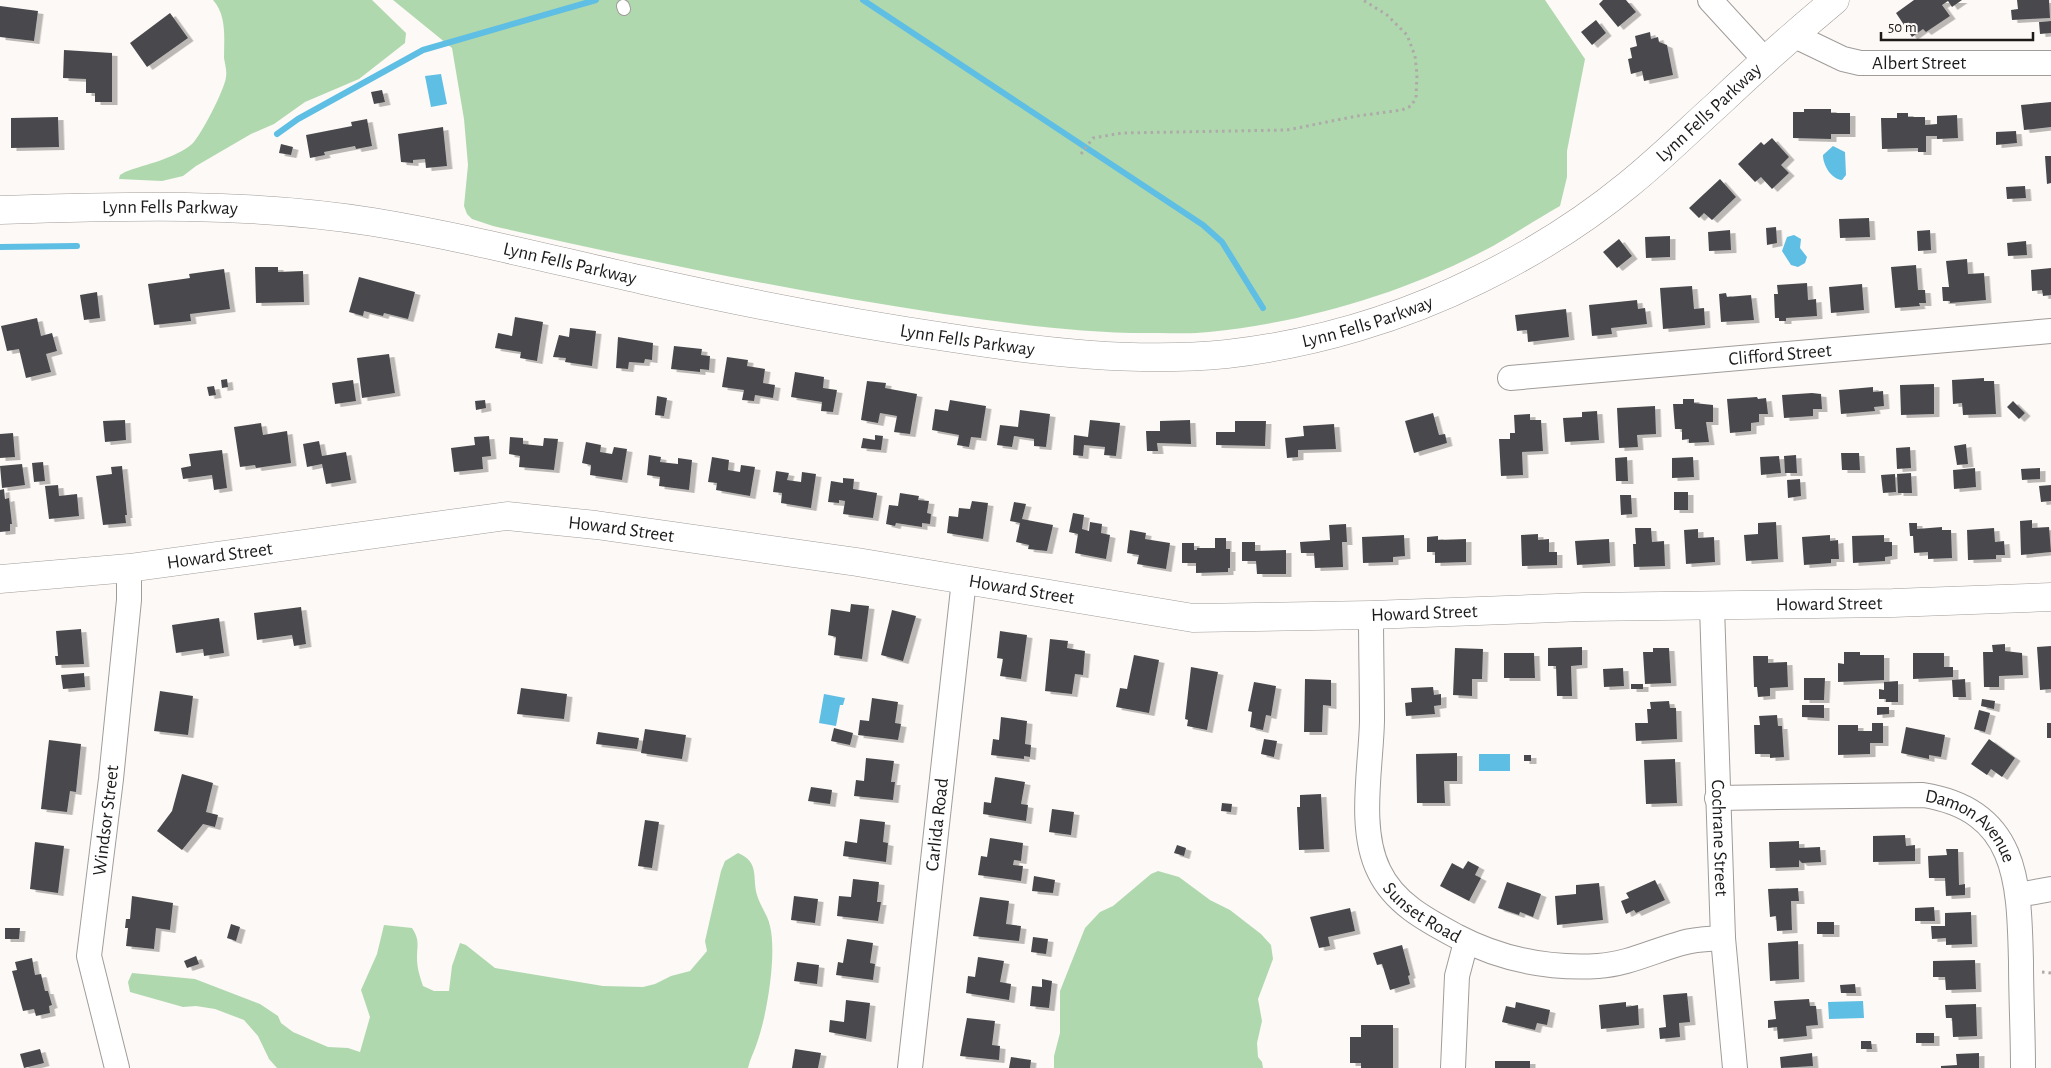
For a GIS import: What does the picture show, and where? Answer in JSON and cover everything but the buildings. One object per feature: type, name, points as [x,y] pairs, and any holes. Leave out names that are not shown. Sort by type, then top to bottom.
[{"type":"street","points":[[1710,0],[1765,60]]},
{"type":"street","name":"Lynn Fells Parkway","points":[[0,210],[219,207],[318,214],[378,223],[703,294],[918,333],[1077,353],[1140,357],[1200,356],[1260,349],[1330,335],[1396,315],[1481,278],[1554,237],[1614,196],[1652,165],[1765,60],[1835,0]]},
{"type":"street","name":"Albert Street","points":[[1793,35],[1854,63],[2051,63]]},
{"type":"street","name":"Clifford Street","points":[[1510,378],[2051,331]]},
{"type":"street","name":"Howard Street","points":[[0,579],[129,568],[508,516],[551,519],[847,561],[1179,618],[1371,616],[1582,607],[1712,607],[2051,597]]},
{"type":"street","name":"Windsor Street","points":[[117,1068],[89,952],[111,779],[129,597],[129,568]]},
{"type":"street","name":"Carlida Road","points":[[910,1068],[964,580]]},
{"type":"street","name":"Cochrane Street","points":[[1712,607],[1723,938],[1735,1068]]},
{"type":"street","name":"Sunset Road","points":[[1371,616],[1372,722],[1368,824],[1372,854],[1384,881],[1401,901],[1428,920],[1466,942],[1509,958],[1554,966],[1577,967],[1634,960],[1684,942],[1723,938]]},
{"type":"street","name":"Damon Avenue","points":[[1717,798],[1912,795],[1944,800],[1972,814],[1996,836],[2012,863],[2018,895],[2023,1068]]},
{"type":"street","points":[[2018,895],[2051,889]]},
{"type":"street","points":[[1453,1068],[1456,976],[1466,942]]},
{"type":"path","points":[[1081,154],[1093,138],[1122,133],[1287,130],[1367,114],[1402,110],[1411,106],[1416,98],[1418,74],[1415,56],[1407,35],[1387,15],[1363,0]]},
{"type":"green space","points":[[213,0],[372,0],[406,33],[405,43],[359,79],[305,102],[274,124],[251,134],[196,166],[183,176],[162,181],[119,179],[120,175],[125,172],[177,154],[192,144],[212,112],[225,83],[226,75],[223,20]]},
{"type":"green space","points":[[393,0],[1545,0],[1585,59],[1567,151],[1567,177],[1560,206],[1493,246],[1425,278],[1355,303],[1319,313],[1282,321],[1203,333],[1105,332],[1051,328],[944,314],[830,295],[605,251],[493,226],[472,219],[467,214],[464,206],[468,165],[464,119],[452,48]]},
{"type":"green space","points":[[738,853],[750,861],[754,871],[757,895],[769,922],[772,938],[770,985],[761,1031],[748,1068],[277,1068],[269,1059],[258,1036],[244,1020],[215,1009],[196,1006],[183,1007],[130,992],[128,982],[132,973],[195,979],[260,1004],[278,1016],[281,1023],[293,1032],[328,1047],[348,1048],[360,1052],[370,1017],[361,990],[377,954],[384,925],[412,928],[417,939],[417,958],[423,986],[434,991],[449,991],[452,966],[460,943],[466,945],[495,968],[603,986],[643,987],[690,971],[707,951],[705,941],[721,871],[725,861]]},
{"type":"green space","points":[[1158,871],[1179,877],[1210,900],[1230,910],[1261,934],[1271,945],[1273,959],[1258,999],[1262,1021],[1257,1043],[1258,1057],[1262,1062],[1263,1068],[1054,1068],[1054,1056],[1060,1033],[1060,991],[1085,928],[1100,912],[1113,906],[1151,874]]},
{"type":"water","points":[[441,74],[447,104],[431,107],[425,76]]},
{"type":"water","points":[[1833,146],[1845,152],[1846,175],[1842,180],[1834,177],[1824,163],[1823,155]]},
{"type":"water","points":[[1794,235],[1801,239],[1800,248],[1807,257],[1805,263],[1798,267],[1791,265],[1782,251],[1787,237]]},
{"type":"water","points":[[824,694],[845,698],[843,705],[840,705],[836,726],[819,723]]},
{"type":"water","points":[[1479,754],[1510,754],[1510,771],[1479,771]]},
{"type":"water","points":[[1863,1001],[1864,1018],[1829,1019],[1828,1002]]},
{"type":"waterway","points":[[277,134],[298,119],[423,50],[596,0]]},
{"type":"waterway","points":[[863,0],[1203,225],[1222,242],[1263,308]]},
{"type":"waterway","points":[[0,247],[77,246]]}]
